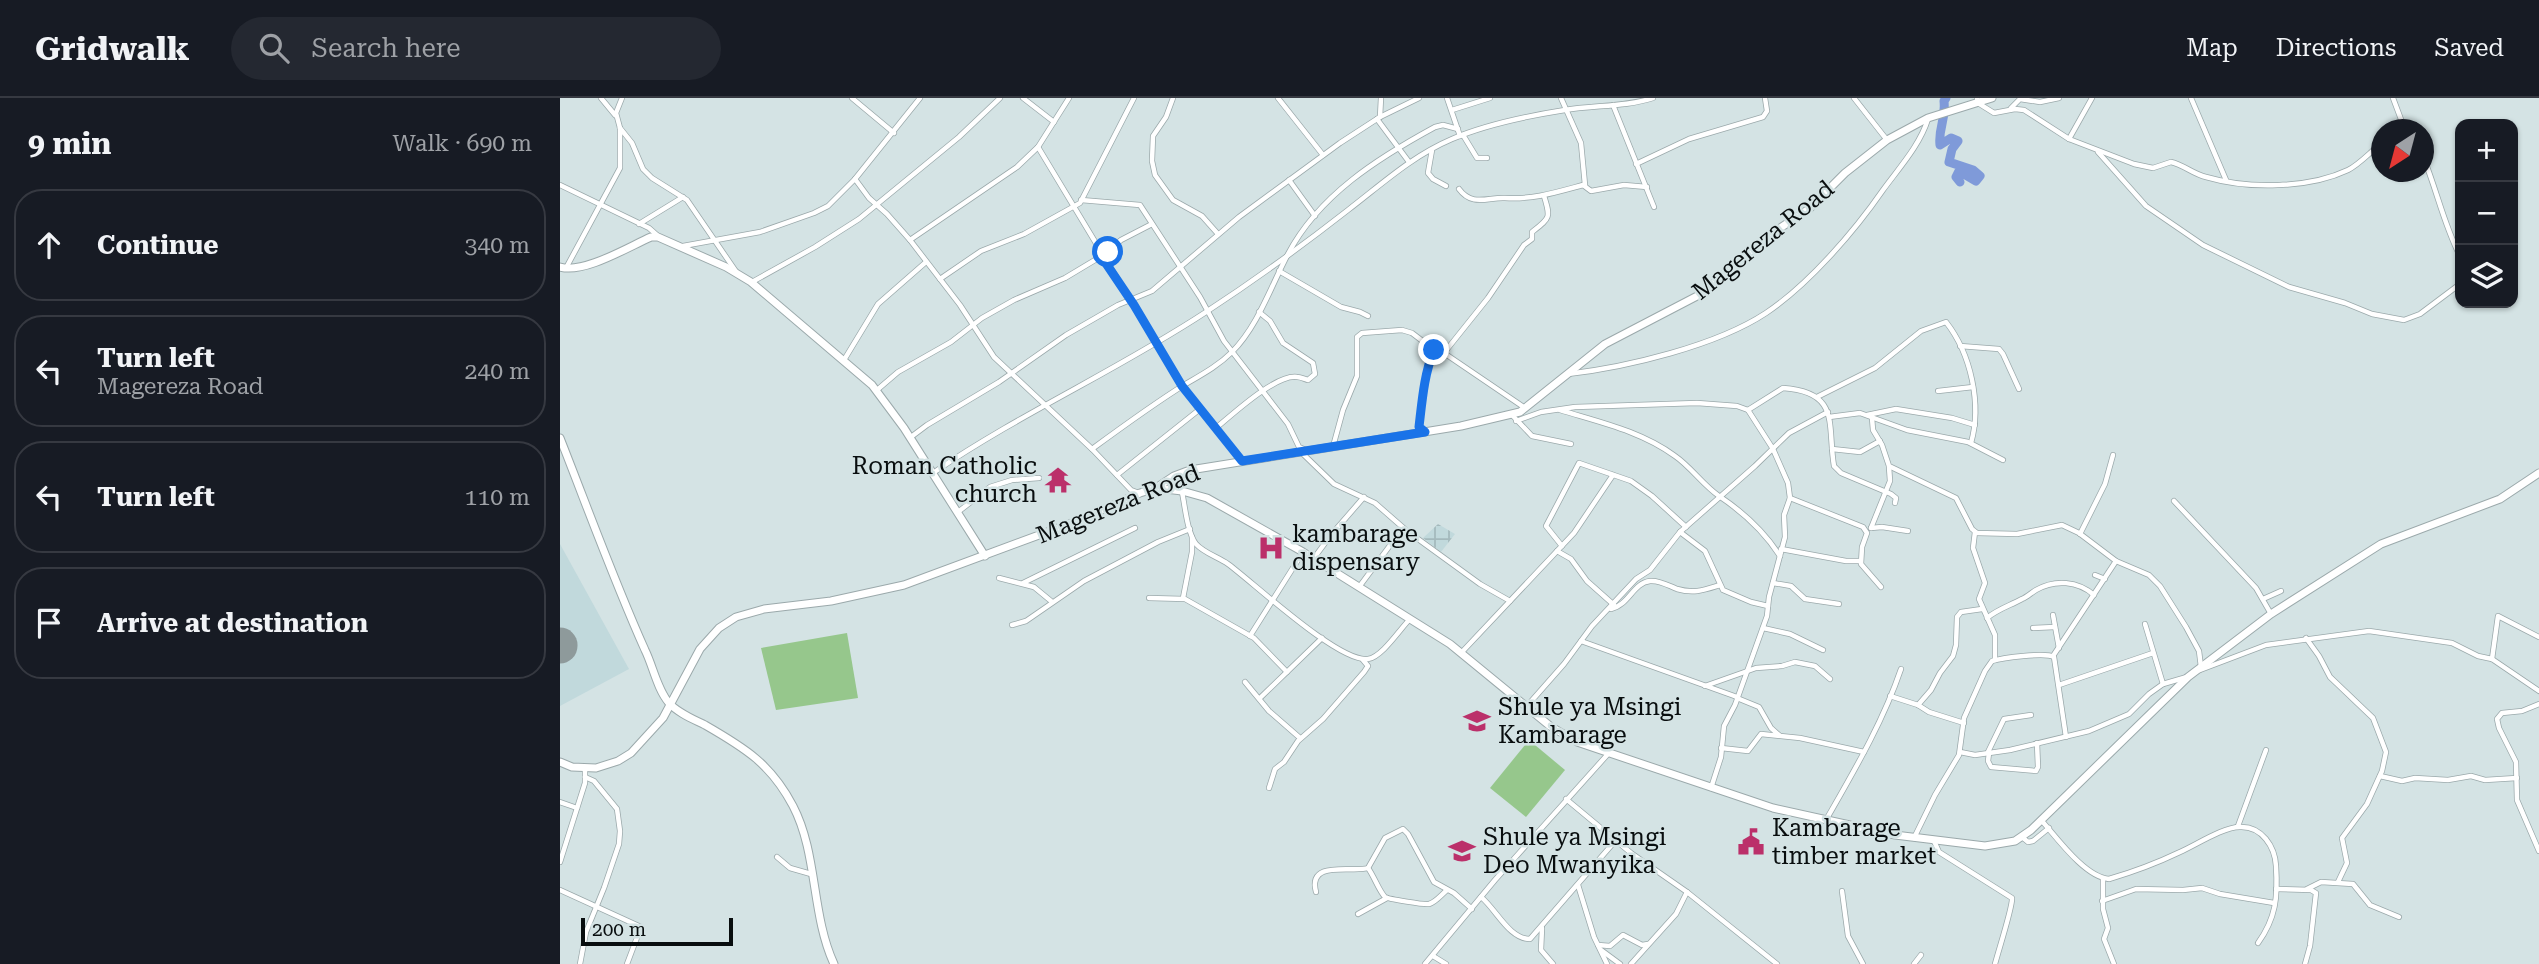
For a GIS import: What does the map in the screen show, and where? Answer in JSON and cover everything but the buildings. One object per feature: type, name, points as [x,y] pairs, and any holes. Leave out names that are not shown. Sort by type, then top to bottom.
[{"type":"street","points":[[562,268],[621,168],[620,128],[616,116],[601,98]]},
{"type":"street","points":[[616,116],[622,98]]},
{"type":"street","points":[[852,98],[894,133]]},
{"type":"street","points":[[681,246],[760,232],[814,213],[833,202],[894,133],[920,98]]},
{"type":"street","points":[[751,282],[815,247],[877,205],[959,137],[1000,98]]},
{"type":"street","points":[[1023,98],[1054,122]]},
{"type":"street","points":[[910,240],[1017,167],[1038,147],[1069,98]]},
{"type":"street","points":[[940,279],[981,251],[1024,234],[1082,200],[1134,98]]},
{"type":"street","points":[[1173,98],[1166,117],[1153,136],[1152,161],[1156,175],[1173,200],[1202,216],[1218,234]]},
{"type":"street","points":[[1279,98],[1323,155]]},
{"type":"street","points":[[1381,98],[1379,118],[1409,162]]},
{"type":"street","points":[[910,438],[1075,329],[1159,286],[1218,234],[1323,155],[1379,118],[1419,98]]},
{"type":"street","points":[[1447,98],[1458,129],[1477,159],[1487,158]]},
{"type":"street","points":[[1452,110],[1490,98]]},
{"type":"street","points":[[1561,98],[1581,143],[1585,185],[1591,191],[1624,185],[1647,187]]},
{"type":"street","points":[[933,473],[995,433],[1156,344],[1207,312],[1286,258],[1409,162],[1432,149],[1504,122],[1565,110],[1653,98]]},
{"type":"street","points":[[1636,164],[1689,139],[1763,117],[1767,111],[1766,98]]},
{"type":"street","points":[[1854,98],[1887,140]]},
{"type":"street","name":"Magereza Road","points":[[585,773],[631,753],[672,705],[701,649],[719,628],[736,617],[764,609],[831,601],[904,585],[1106,510],[1156,488],[1182,473],[1306,450],[1514,418],[1605,344],[1702,294],[1768,236],[1808,209],[1845,173],[1887,140],[1928,118],[1992,98]]},
{"type":"street","points":[[2011,109],[2020,99],[2040,102],[2059,98]]},
{"type":"street","points":[[2070,139],[2092,98]]},
{"type":"street","points":[[2191,98],[2227,181]]},
{"type":"street","points":[[2393,98],[2400,119]]},
{"type":"street","points":[[1977,101],[1995,113],[2011,109],[2027,111],[2070,139],[2146,167],[2171,162],[2202,176],[2262,187],[2319,179],[2350,169],[2371,152]]},
{"type":"street","points":[[1613,105],[1654,207]]},
{"type":"street","points":[[1567,374],[1589,372],[1705,342],[1767,313],[1814,272],[1849,234],[1922,137],[1928,118]]},
{"type":"street","points":[[1091,449],[1232,352],[1259,312],[1286,258],[1315,216],[1360,172],[1398,147],[1440,125],[1458,129]]},
{"type":"street","points":[[620,128],[628,136],[641,166],[648,175],[684,197],[737,273]]},
{"type":"street","points":[[1038,147],[1101,256],[1182,386],[1242,461]]},
{"type":"street","points":[[1432,149],[1428,173],[1446,186]]},
{"type":"street","points":[[2097,151],[2146,206],[2203,245],[2289,287],[2346,303],[2372,314],[2404,320],[2420,314],[2455,288]]},
{"type":"street","points":[[855,179],[910,240],[974,324],[994,358],[1131,490],[1140,493]]},
{"type":"street","points":[[1289,180],[1315,216]]},
{"type":"street","points":[[2432,182],[2455,246]]},
{"type":"street","points":[[560,185],[652,230],[658,237]]},
{"type":"street","points":[[1459,189],[1466,197],[1483,201],[1544,196],[1585,185]]},
{"type":"street","points":[[1444,354],[1488,298],[1524,245],[1532,239],[1532,232],[1548,218],[1544,196]]},
{"type":"street","points":[[639,224],[684,197]]},
{"type":"street","points":[[1082,200],[1122,205],[1138,203],[1181,266],[1232,352],[1291,428],[1299,447],[1306,450],[1302,453],[1305,458],[1343,490],[1364,497],[1384,510],[1403,528],[1480,584],[1510,601]]},
{"type":"street","points":[[877,390],[898,372],[942,347],[974,324],[1014,300],[1060,281],[1101,256],[1121,240],[1152,224]]},
{"type":"street","points":[[562,268],[598,261],[651,237],[658,237],[751,282],[877,390],[985,556]]},
{"type":"street","points":[[844,360],[881,300],[926,262]]},
{"type":"street","points":[[1279,271],[1341,307],[1368,316]]},
{"type":"street","points":[[1216,428],[1262,391],[1282,379],[1295,376],[1308,380],[1316,371],[1313,363],[1283,343],[1270,321],[1259,312]]},
{"type":"street","points":[[1748,410],[1783,388],[1817,397],[1875,368],[1922,331],[1943,321],[1960,346],[1973,387],[1975,425],[1971,443]]},
{"type":"street","points":[[1338,445],[1334,443],[1343,410],[1357,376],[1359,334],[1407,331],[1526,408]]},
{"type":"street","points":[[1960,346],[1999,349],[2019,389]]},
{"type":"street","points":[[1425,432],[1419,427],[1428,366],[1434,350]]},
{"type":"street","points":[[1938,391],[1973,387]]},
{"type":"street","points":[[1817,397],[1828,414],[1836,470],[1895,496],[1895,503]]},
{"type":"street","points":[[1514,418],[1559,410],[1676,403],[1723,404],[1748,410],[1773,449],[1788,483],[1790,498],[1785,510],[1785,537],[1763,628],[1724,726],[1721,757],[1711,789]]},
{"type":"street","points":[[1117,475],[1200,409]]},
{"type":"street","points":[[1869,417],[1896,409],[1952,418],[1975,425]]},
{"type":"street","points":[[1559,410],[1597,420],[1656,444],[1676,457],[1719,496],[1747,516],[1780,557]]},
{"type":"street","points":[[1527,707],[1636,579],[1650,570],[1686,527],[1789,433],[1828,414],[1855,413],[1907,430],[1971,443],[2003,460]]},
{"type":"street","points":[[1869,417],[1880,441],[1891,479],[1869,529],[1860,561],[1862,567],[1881,587]]},
{"type":"street","points":[[1514,418],[1532,436],[1571,444]]},
{"type":"street","points":[[560,438],[638,635],[672,705],[750,752],[769,768],[799,819],[821,924],[834,964]]},
{"type":"street","points":[[1832,449],[1860,452],[1880,441]]},
{"type":"street","points":[[2080,534],[2105,484],[2113,455]]},
{"type":"street","points":[[1562,546],[1546,526],[1570,484],[1578,463],[1627,479],[1642,488],[1686,527]]},
{"type":"street","points":[[1889,467],[1956,498],[1975,532],[1973,548],[1985,583],[1979,599],[1995,635],[1995,660]]},
{"type":"street","points":[[1156,488],[1207,498],[1314,558],[1462,652],[1559,733],[1608,754],[1773,808],[1914,838],[1996,845],[2022,837],[2042,821],[2191,675],[2271,614],[2371,550],[2403,534],[2449,520],[2500,499],[2539,473]]},
{"type":"street","points":[[1462,652],[1580,525],[1613,475]]},
{"type":"street","points":[[958,512],[990,487],[1012,480],[1039,478]]},
{"type":"street","points":[[1182,491],[1191,532],[1192,552],[1183,598]]},
{"type":"street","points":[[1314,558],[1364,497]]},
{"type":"street","points":[[1790,498],[1869,529],[1882,527],[1908,531]]},
{"type":"street","points":[[2174,501],[2217,545],[2263,599],[2271,614]]},
{"type":"street","points":[[1975,532],[1987,535],[2017,534],[2058,524],[2080,534],[2116,561],[2149,575],[2160,586],[2192,638],[2199,651],[2201,667]]},
{"type":"street","points":[[1023,583],[1136,528]]},
{"type":"street","points":[[1358,587],[1403,528]]},
{"type":"street","points":[[1191,532],[1199,546],[1227,563],[1322,638],[1350,655],[1363,659],[1378,655],[1410,619]]},
{"type":"street","points":[[1012,625],[1026,621],[1084,581],[1158,542],[1191,532]]},
{"type":"street","points":[[1680,533],[1705,551],[1720,585],[1728,593],[1768,606]]},
{"type":"street","points":[[1782,549],[1846,561],[1860,561]]},
{"type":"street","points":[[1557,551],[1571,559],[1587,581],[1612,607]]},
{"type":"street","points":[[1250,636],[1303,552]]},
{"type":"street","points":[[2053,656],[2116,561]]},
{"type":"street","points":[[2095,575],[2105,579]]},
{"type":"street","points":[[999,578],[1034,587],[1052,601]]},
{"type":"street","points":[[1612,607],[1624,603],[1639,586],[1651,581],[1694,592],[1707,591],[1720,585]]},
{"type":"street","points":[[1773,583],[1791,586],[1805,599],[1839,604]]},
{"type":"street","points":[[1987,618],[2037,589],[2053,584],[2079,584],[2094,595]]},
{"type":"street","points":[[2263,599],[2281,591]]},
{"type":"street","points":[[1149,598],[1183,598],[1250,636],[1287,672]]},
{"type":"street","points":[[1918,705],[1953,656],[1957,617],[1961,612],[1982,608]]},
{"type":"street","points":[[2053,615],[2059,649]]},
{"type":"street","points":[[2492,659],[2498,617],[2539,637]]},
{"type":"street","points":[[2145,624],[2163,684]]},
{"type":"street","points":[[2033,628],[2055,627]]},
{"type":"street","points":[[1763,628],[1790,634],[1823,650]]},
{"type":"street","points":[[1960,752],[1974,755],[2066,737],[2125,716],[2163,684],[2260,646],[2306,638],[2377,631],[2402,637],[2447,641],[2478,656],[2492,659],[2539,691]]},
{"type":"street","points":[[1260,698],[1322,638]]},
{"type":"street","points":[[2306,638],[2330,677],[2358,702],[2377,724],[2386,755],[2380,776],[2361,815],[2342,838],[2347,863],[2338,882]]},
{"type":"street","points":[[1581,641],[1759,707],[1770,726],[1780,736]]},
{"type":"street","points":[[2059,685],[2153,653]]},
{"type":"street","points":[[1914,838],[1960,752],[1966,712],[1985,671],[1995,660],[2037,654],[2053,656]]},
{"type":"street","points":[[2053,656],[2056,661],[2066,737]]},
{"type":"street","points":[[1269,788],[1275,769],[1284,762],[1300,738],[1359,680],[1368,667],[1363,659]]},
{"type":"street","points":[[1705,686],[1756,668],[1799,662],[1815,666],[1830,679]]},
{"type":"street","points":[[1826,820],[1864,752],[1901,669]]},
{"type":"street","points":[[1245,682],[1273,715],[1300,738]]},
{"type":"street","points":[[1890,696],[1964,723]]},
{"type":"street","points":[[2539,704],[2522,711],[2502,713],[2498,717],[2498,728],[2515,758],[2517,800],[2539,850]]},
{"type":"street","points":[[2031,715],[2004,719],[1989,752],[1988,764],[1990,767],[2036,771],[2037,743]]},
{"type":"street","points":[[2125,716],[2133,731]]},
{"type":"street","points":[[1721,748],[1748,751],[1758,734],[1864,752]]},
{"type":"street","points":[[2238,826],[2266,750]]},
{"type":"street","points":[[1425,964],[1566,799],[1608,754]]},
{"type":"street","points":[[560,762],[585,773],[594,781],[617,809],[620,822],[619,844],[586,932],[580,964]]},
{"type":"street","points":[[560,862],[585,773]]},
{"type":"street","points":[[2380,776],[2402,781],[2415,778],[2448,780],[2468,776],[2485,780],[2516,778]]},
{"type":"street","points":[[1566,799],[1777,964]]},
{"type":"street","points":[[560,802],[577,808]]},
{"type":"street","points":[[2042,821],[2083,866],[2103,879],[2137,869],[2238,826],[2257,832],[2272,846],[2276,861],[2273,918],[2258,943]]},
{"type":"street","points":[[2022,837],[2028,842],[2033,841],[2049,828]]},
{"type":"street","points":[[1317,892],[1317,880],[1328,870],[1343,868],[1361,871],[1368,868],[1384,839],[1403,829],[1439,887],[1472,909]]},
{"type":"street","points":[[1481,897],[1502,920],[1525,939],[1530,939],[1616,840]]},
{"type":"street","points":[[1934,841],[1939,852],[2012,898],[1995,964]]},
{"type":"street","points":[[777,857],[790,868],[811,874]]},
{"type":"street","points":[[1368,868],[1387,898],[1427,904],[1447,890]]},
{"type":"street","points":[[2103,879],[2102,901],[2108,928],[2104,939],[2114,964]]},
{"type":"street","points":[[2306,890],[2318,883],[2354,884],[2370,905],[2399,917]]},
{"type":"street","points":[[1578,885],[1607,964]]},
{"type":"street","points":[[2102,901],[2136,889],[2202,888],[2220,894],[2274,903]]},
{"type":"street","points":[[2276,889],[2316,892],[2310,946],[2305,964]]},
{"type":"street","points":[[560,890],[641,927],[627,964]]},
{"type":"street","points":[[1842,891],[1848,936],[1863,964]]},
{"type":"street","points":[[1631,964],[1676,914],[1687,892]]},
{"type":"street","points":[[1358,914],[1387,898]]},
{"type":"street","points":[[1542,926],[1541,950],[1553,964]]},
{"type":"street","points":[[1599,947],[1610,946],[1623,935],[1642,945],[1649,944]]},
{"type":"street","points":[[1599,947],[1620,964]]},
{"type":"street","points":[[1914,964],[1921,955]]},
{"type":"street","points":[[1433,956],[1446,964]]},
{"type":"shaded area","points":[[1438,524],[1455,534],[1441,552],[1423,538]]},
{"type":"shaded area","points":[[560,544],[629,669],[560,706]]},
{"type":"green space","points":[[847,633],[858,698],[776,710],[761,648]]},
{"type":"green space","points":[[1529,740],[1565,770],[1526,817],[1490,788]]},
{"type":"waterway","points":[[1946,98],[1940,145],[1951,138],[1958,141],[1952,149],[1949,162],[1973,170],[1980,176],[1976,181],[1959,171],[1956,177],[1960,182]]},
{"type":"place","name":"Roman Catholic church","points":[[1058,480]]},
{"type":"place","name":"kambarage dispensary","points":[[1271,548]]},
{"type":"place","name":"Shule ya Msingi Kambarage","points":[[1477,721]]},
{"type":"place","name":"Kambarage timber market","points":[[1751,842]]},
{"type":"place","name":"Shule ya Msingi Deo Mwanyika","points":[[1462,851]]},
{"type":"route","points":[[1108,252],[1101,256],[1134,305],[1170,368],[1242,461],[1425,432],[1419,427],[1428,366],[1434,350]]}]
